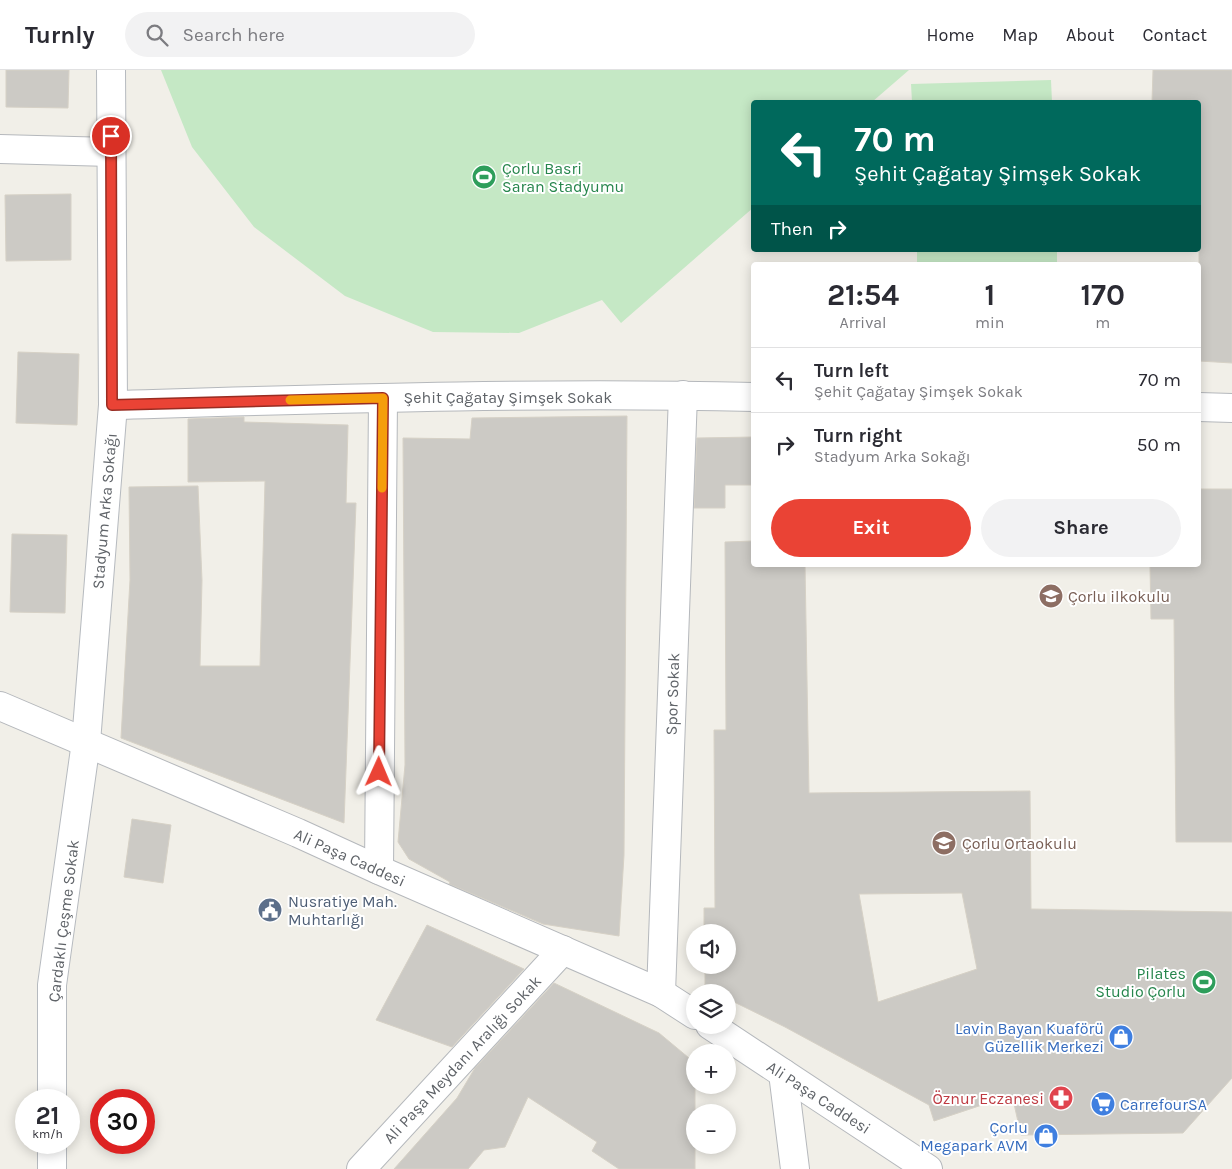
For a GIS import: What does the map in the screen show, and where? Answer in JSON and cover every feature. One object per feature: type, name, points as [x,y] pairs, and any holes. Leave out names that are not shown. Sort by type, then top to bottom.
[{"type":"street","name":"Stadyum Arka Sokağı","points":[[86,742],[112,405],[111,70]]},
{"type":"street","points":[[0,149],[111,152]]},
{"type":"street","name":"Spor Sokak","points":[[661,992],[683,396]]},
{"type":"street","name":"Şehit Çağatay Şimşek Sokak","points":[[112,405],[383,398],[751,397]]},
{"type":"street","points":[[379,870],[383,398]]},
{"type":"street","points":[[1201,407],[1232,408]]},
{"type":"street","name":"Ali Paşa Caddesi","points":[[0,706],[298,833],[661,992],[686,1009]]},
{"type":"street","name":"Çardaklı Çeşme Sokak","points":[[52,1089],[52,985],[86,742]]},
{"type":"street","name":"Ali Paşa Meydanı Aralığı Sokak","points":[[361,1169],[563,950]]},
{"type":"street","name":"Ali Paşa Caddesi","points":[[724,1034],[928,1169]]},
{"type":"street","points":[[783,1073],[795,1169]]},
{"type":"street","points":[[52,1154],[52,1169]]},
{"type":"green space","name":"Çorlu Basri Saran Stadyumu","points":[[161,70],[909,70],[874,100],[751,100],[751,210],[621,323],[602,300],[519,333],[433,332],[345,296],[254,227],[192,147]]},
{"type":"green space","points":[[1051,80],[1052,100],[912,100],[911,84]]},
{"type":"green space","points":[[917,252],[1057,252],[1057,262],[917,262]]},
{"type":"building","points":[[6,70],[69,70],[68,108],[6,107]]},
{"type":"building","points":[[1153,70],[1232,70],[1232,363],[1201,361],[1201,262],[1199,262],[1199,252],[1201,252],[1201,100],[1152,100]]},
{"type":"building","points":[[71,194],[71,260],[6,261],[5,195]]},
{"type":"building","points":[[18,352],[79,354],[77,425],[16,423]]},
{"type":"building","points":[[627,416],[624,855],[619,936],[543,924],[449,884],[450,882],[409,859],[398,842],[405,765],[403,438],[470,439],[472,418]]},
{"type":"building","points":[[244,417],[244,422],[348,425],[346,503],[356,503],[344,823],[121,738],[130,580],[129,487],[198,486],[202,580],[200,666],[260,666],[265,481],[188,482],[188,419]]},
{"type":"building","points":[[751,437],[751,485],[725,485],[725,508],[694,508],[697,438]]},
{"type":"building","points":[[1201,489],[1232,489],[1232,842],[1176,842],[1174,619],[1151,619],[1150,567],[1201,567]]},
{"type":"building","points":[[12,534],[67,535],[65,613],[10,612]]},
{"type":"building","points":[[751,541],[751,567],[805,567],[809,793],[1030,791],[1031,909],[1232,912],[1232,1078],[1183,1133],[1021,1135],[1012,1095],[934,1121],[929,1105],[785,1027],[736,1003],[736,984],[705,984],[705,974],[736,974],[736,924],[704,924],[704,908],[715,908],[714,730],[726,730],[725,542]],"holes":[[[962,893],[977,969],[878,1002],[859,894]]]},
{"type":"building","points":[[132,819],[171,825],[163,883],[124,877]]},
{"type":"building","points":[[427,925],[524,969],[452,1047],[376,1020]]},
{"type":"building","points":[[554,983],[659,1033],[686,1056],[686,1094],[695,1094],[695,1104],[686,1104],[686,1154],[695,1154],[695,1169],[619,1169],[592,1151],[597,1142],[528,1097],[505,1147],[484,1150],[468,1169],[394,1169],[457,1098],[475,1068]]},
{"type":"slow traffic","points":[[290,400],[383,398],[382,488]]},
{"type":"place","name":"Çorlu Basri Saran Stadyumu","points":[[484,177]]},
{"type":"place","name":"Çorlu ilkokulu","points":[[1051,596]]},
{"type":"place","name":"Çorlu Ortaokulu","points":[[944,843]]},
{"type":"place","name":"Nusratiye Mah. Muhtarlığı","points":[[270,910]]},
{"type":"place","name":"Pilates Studio Çorlu","points":[[1204,982]]},
{"type":"place","name":"Lavin Bayan Kuaförü Güzellik Merkezi","points":[[1121,1037]]},
{"type":"place","name":"Öznur Eczanesi","points":[[1061,1098]]},
{"type":"place","name":"CarrefourSA","points":[[1103,1104]]},
{"type":"place","name":"Çorlu Megapark AVM","points":[[1046,1136]]},
{"type":"route","points":[[111,136],[112,405],[383,398],[379,772]]}]
